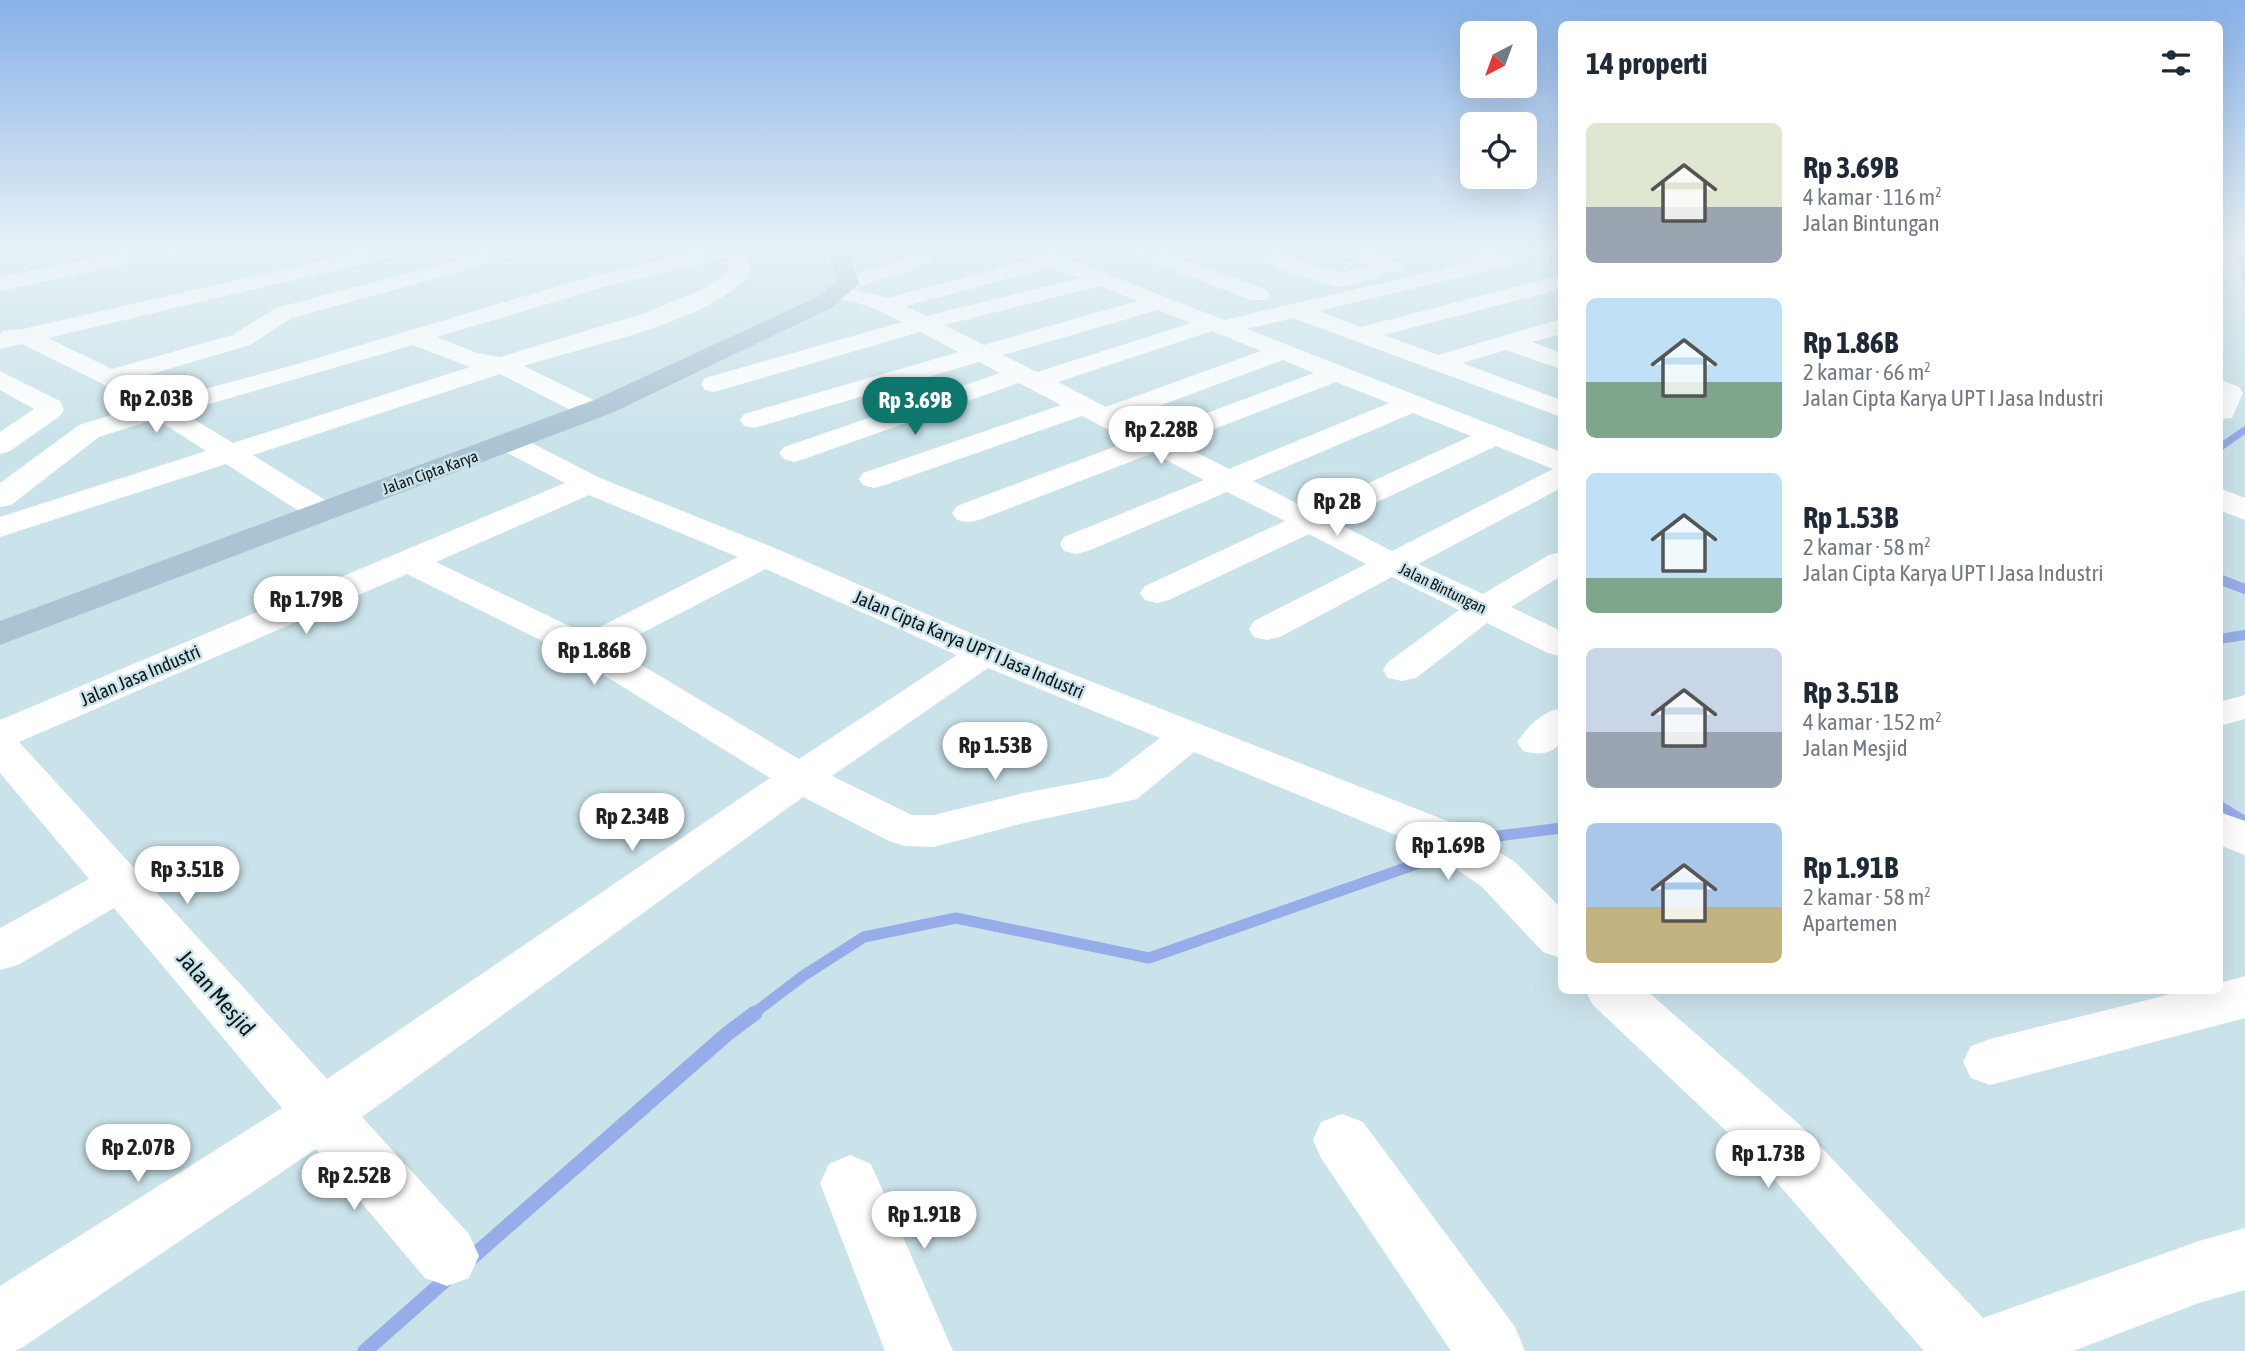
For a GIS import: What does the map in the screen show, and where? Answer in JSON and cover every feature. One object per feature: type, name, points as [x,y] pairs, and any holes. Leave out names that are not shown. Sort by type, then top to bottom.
[{"type":"main road","name":"Jalan Cipta Karya","points":[[0,634],[510,443],[722,353],[811,309]]},
{"type":"street","points":[[7,338],[87,309]]},
{"type":"street","points":[[52,349],[219,309]]},
{"type":"street","points":[[110,378],[241,340],[256,332],[268,320],[299,309]]},
{"type":"street","points":[[0,498],[89,431],[505,309]]},
{"type":"street","points":[[511,309],[583,341]]},
{"type":"street","points":[[651,309],[666,314]]},
{"type":"street","points":[[0,527],[677,309]]},
{"type":"street","name":"Jalan Bintungan","points":[[894,309],[1392,564],[1558,644]]},
{"type":"street","points":[[714,384],[982,309]]},
{"type":"street","points":[[754,420],[1135,309]]},
{"type":"street","points":[[1176,309],[1558,462]]},
{"type":"street","points":[[794,453],[1026,379],[1218,326],[1305,309]]},
{"type":"street","points":[[1360,334],[1456,309]]},
{"type":"street","points":[[1297,311],[1558,407]]},
{"type":"street","points":[[1437,363],[1558,327]]},
{"type":"street","points":[[413,336],[471,360],[501,365],[592,410]]},
{"type":"street","points":[[7,338],[52,349],[110,378],[322,512]]},
{"type":"street","points":[[1507,342],[1558,359]]},
{"type":"street","points":[[874,479],[1282,352]]},
{"type":"street","points":[[303,370],[376,408]]},
{"type":"street","points":[[968,513],[1336,373]]},
{"type":"street","points":[[0,379],[50,407],[43,418],[0,445]]},
{"type":"street","points":[[1076,544],[1413,403]]},
{"type":"street","points":[[1157,593],[1310,522],[1503,439],[1558,427]]},
{"type":"street","name":"Jalan Cipta Karya UPT I Jasa Industri","points":[[510,443],[589,484],[765,556],[985,653],[1434,833],[1498,874],[1558,936]]},
{"type":"street","points":[[1267,629],[1558,478]]},
{"type":"street","name":"Jalan Jasa Industri","points":[[0,735],[589,484]]},
{"type":"street","points":[[2223,499],[2245,511]]},
{"type":"street","points":[[586,648],[765,556]]},
{"type":"street","points":[[408,561],[586,648],[800,778],[905,830],[934,831],[1024,808],[1122,789],[1189,735]]},
{"type":"street","points":[[1402,670],[1485,608],[1558,564]]},
{"type":"street","points":[[0,1324],[321,1114],[800,778],[985,653]]},
{"type":"street","points":[[2223,713],[2245,707]]},
{"type":"street","name":"Jalan Mesjid","points":[[0,746],[447,1256]]},
{"type":"street","points":[[2223,829],[2245,839]]},
{"type":"street","points":[[0,951],[120,883]]},
{"type":"street","points":[[1615,994],[1780,1144],[1968,1351]]},
{"type":"street","points":[[1990,1062],[2245,998]]},
{"type":"street","points":[[1342,1140],[1491,1351]]},
{"type":"street","points":[[850,1183],[919,1351]]},
{"type":"street","points":[[1985,1351],[2199,1272],[2245,1259]]},
{"type":"waterway","points":[[2223,445],[2245,430]]},
{"type":"waterway","points":[[2223,581],[2245,589]]},
{"type":"waterway","points":[[2223,638],[2245,635]]},
{"type":"waterway","points":[[2223,808],[2245,822]]},
{"type":"waterway","points":[[1469,846],[1498,836],[1558,828]]},
{"type":"waterway","points":[[753,1014],[803,976],[864,937],[956,918],[1149,958],[1448,853]]},
{"type":"waterway","points":[[469,1260],[727,1034],[755,1013]]},
{"type":"waterway","points":[[365,1351],[450,1276]]}]
